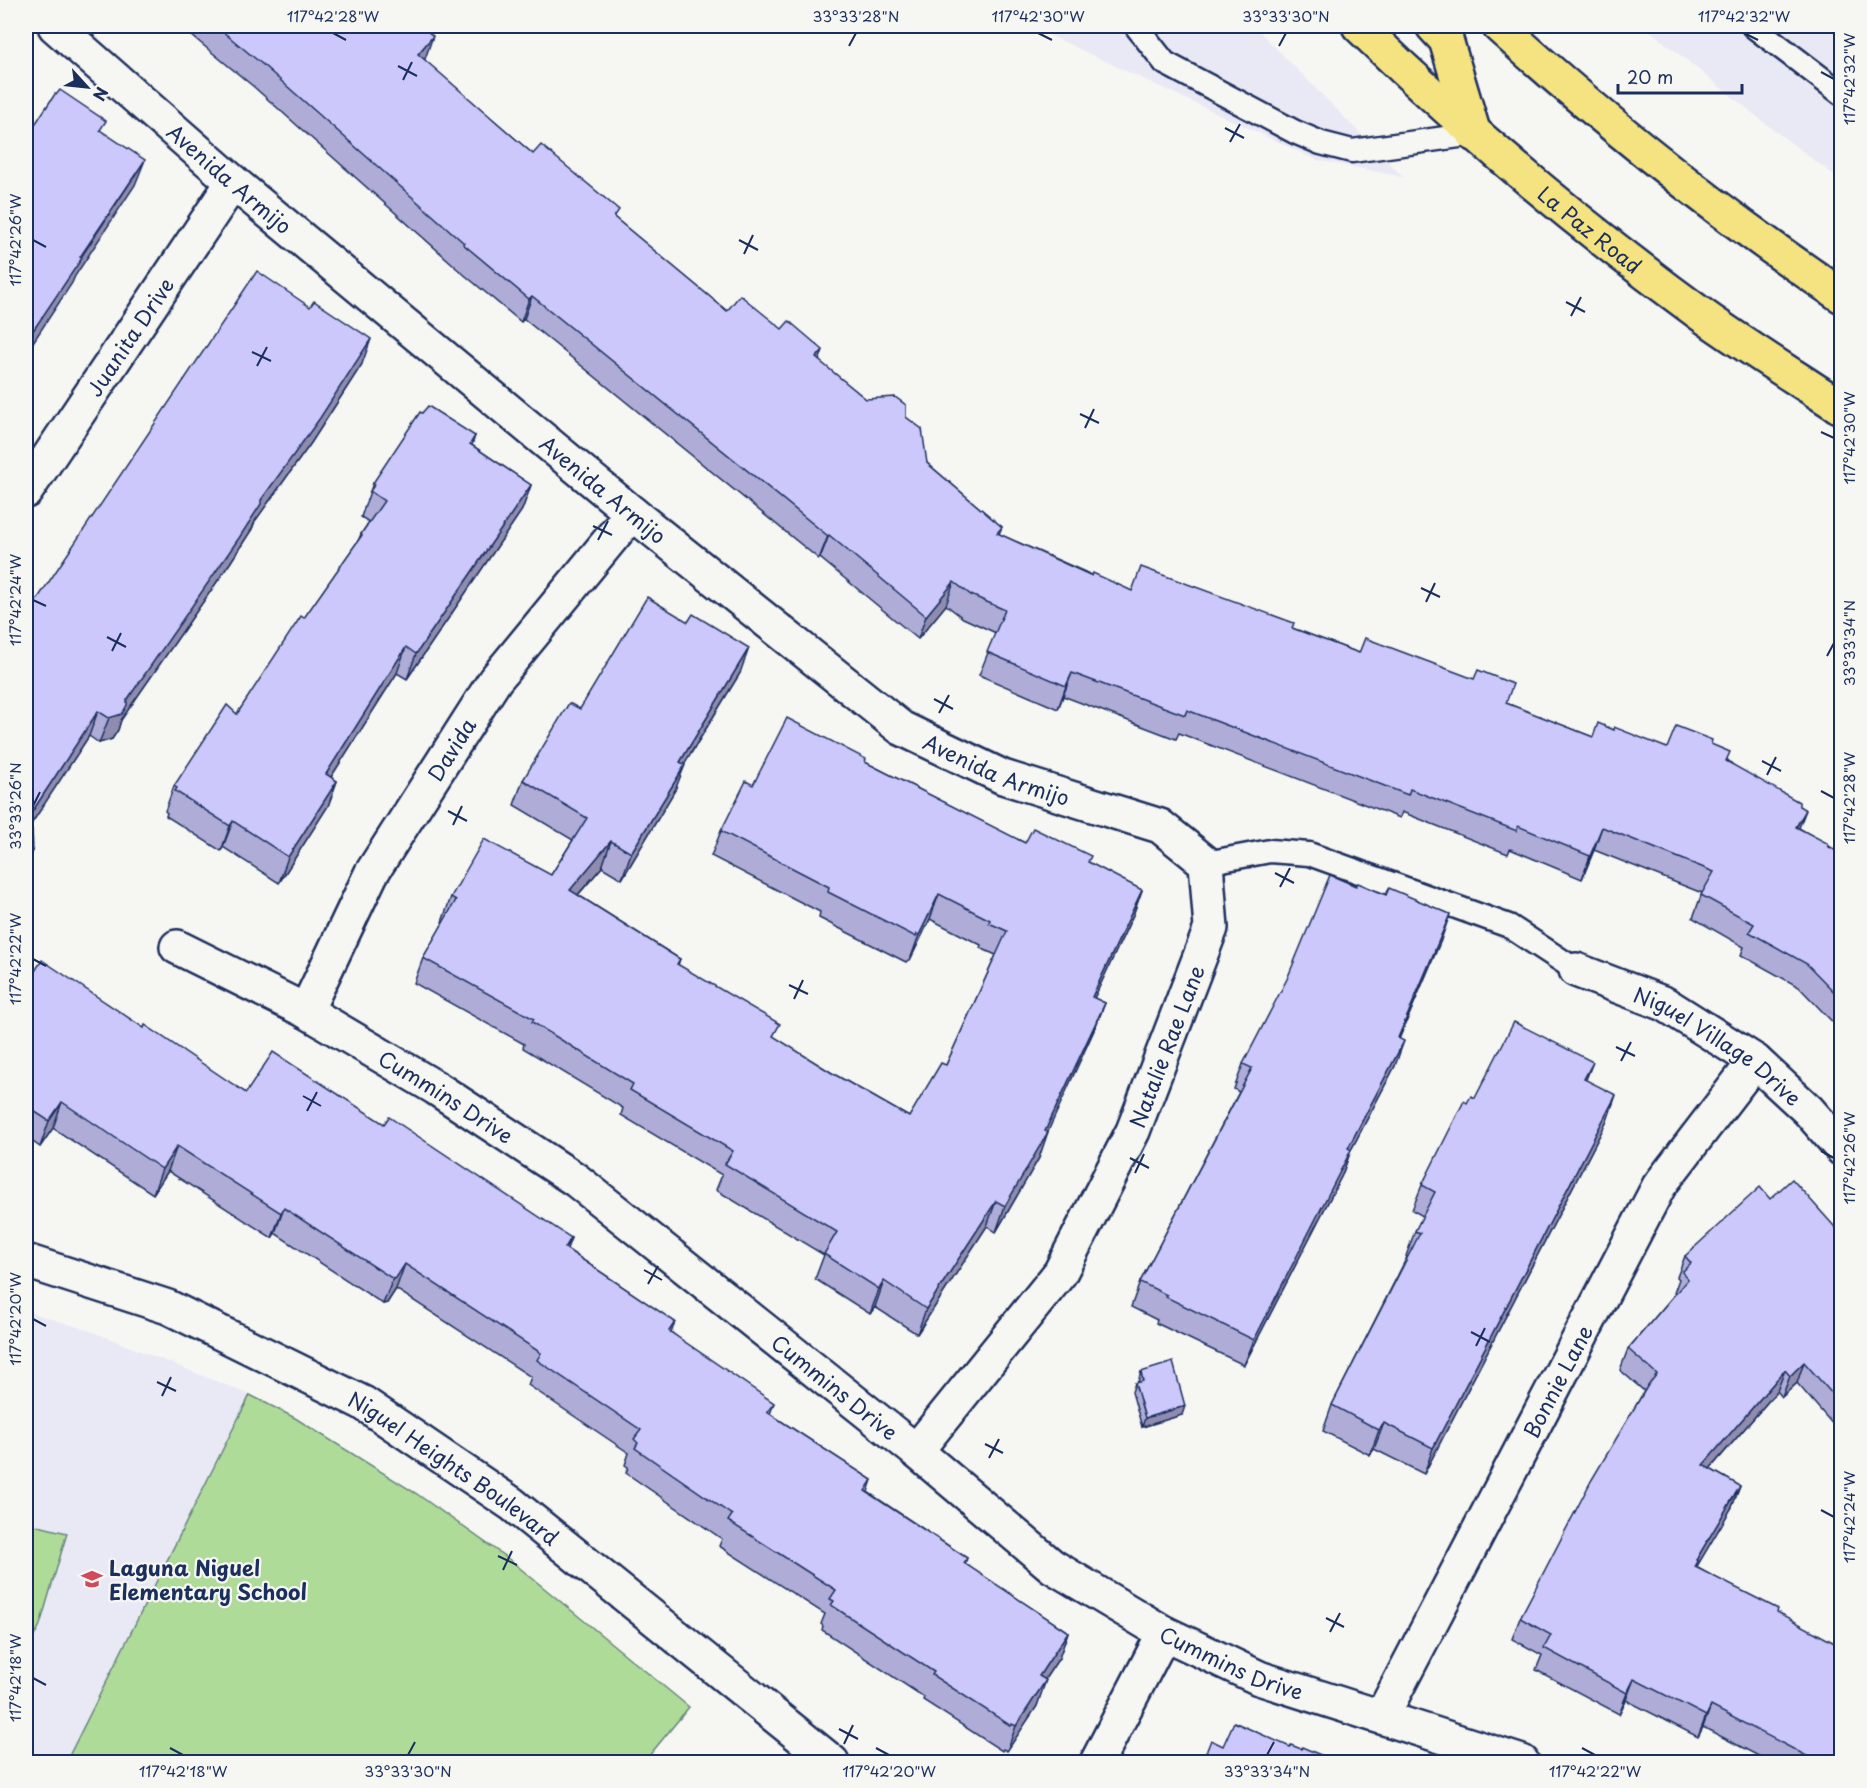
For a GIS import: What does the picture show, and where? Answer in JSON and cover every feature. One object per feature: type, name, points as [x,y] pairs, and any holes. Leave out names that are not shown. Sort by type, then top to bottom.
[{"type":"main road","name":"La Paz Road","points":[[1359,26],[1474,134],[1569,214],[1703,315],[1842,408]]},
{"type":"main road","points":[[1432,26],[1446,40],[1474,134]]},
{"type":"main road","points":[[1500,26],[1647,153],[1775,251],[1842,296]]},
{"type":"street","name":"Avenida Armijo","points":[[55,26],[233,182],[632,513],[901,728],[1003,777],[1160,826],[1206,863]]},
{"type":"street","name":"Juanita Drive","points":[[26,491],[233,182]]},
{"type":"street","name":"Davida","points":[[306,1011],[371,874],[495,680],[632,513]]},
{"type":"street","name":"Natalie Rae Lane","points":[[916,1451],[1060,1273],[1134,1131],[1211,928],[1206,863]]},
{"type":"street","name":"Cummins Drive","points":[[177,947],[306,1011],[436,1088],[576,1180],[916,1451],[1052,1566],[1164,1633],[1259,1678],[1522,1762]]},
{"type":"street","name":"Niguel Village Drive","points":[[1576,970],[1665,1004],[1755,1061],[1808,1110],[1842,1149]]},
{"type":"street","name":"Bonnie Lane","points":[[1382,1716],[1659,1186],[1755,1061]]},
{"type":"street","name":"Niguel Heights Boulevard","points":[[26,1261],[168,1307],[363,1403],[512,1504],[832,1762]]},
{"type":"street","points":[[1097,1762],[1164,1633]]},
{"type":"lane","points":[[1136,26],[1165,63],[1295,132],[1321,143],[1352,151],[1474,134]]},
{"type":"lane","points":[[1754,26],[1842,94]]},
{"type":"lane","points":[[1206,863],[1270,851],[1309,854],[1509,926],[1576,970]]},
{"type":"shaded area","points":[[1030,26],[1254,26],[1403,177],[1317,160]]},
{"type":"shaded area","points":[[1644,26],[1841,26],[1841,180],[1770,127]]},
{"type":"shaded area","name":"Laguna Niguel Elementary School","points":[[26,1311],[93,1332],[250,1395],[66,1762],[26,1762]]},
{"type":"green space","points":[[250,1395],[295,1418],[417,1494],[510,1560],[689,1707],[644,1762],[66,1762]]},
{"type":"green space","points":[[26,1523],[67,1533],[40,1625],[26,1652]]},
{"type":"building","points":[[216,26],[421,26],[433,36],[418,54],[533,154],[541,145],[619,210],[614,217],[727,311],[740,295],[782,329],[789,321],[823,350],[816,358],[866,399],[895,397],[906,405],[906,417],[922,429],[927,463],[1002,527],[997,533],[1092,576],[1093,573],[1132,591],[1141,567],[1294,623],[1292,628],[1359,653],[1365,638],[1474,679],[1478,670],[1513,684],[1506,703],[1593,737],[1598,723],[1667,748],[1676,726],[1712,740],[1711,744],[1730,752],[1726,761],[1799,802],[1799,806],[1806,810],[1796,827],[1827,843],[1829,847],[1842,854],[1842,1000],[1807,964],[1749,932],[1754,924],[1701,895],[1714,872],[1602,827],[1590,856],[1518,826],[1517,831],[1410,789],[1408,795],[1187,710],[1185,715],[1072,673],[1066,686],[987,652],[1005,610],[971,595],[954,582],[926,616],[532,296],[529,299],[463,244],[262,64]]},
{"type":"building","points":[[60,90],[106,121],[100,130],[145,160],[26,341],[26,138]]},
{"type":"building","points":[[257,271],[310,307],[314,301],[371,339],[320,418],[261,500],[261,504],[239,538],[127,700],[122,714],[109,718],[98,711],[26,821],[26,616]]},
{"type":"building","points":[[428,406],[475,436],[470,444],[531,485],[416,654],[406,647],[326,774],[337,781],[288,857],[233,821],[230,826],[175,791],[177,788],[174,786],[227,705],[237,714],[301,616],[304,618],[362,535],[384,501],[370,491],[375,484],[373,483],[420,412],[422,413]]},
{"type":"building","points":[[647,597],[688,622],[693,614],[749,648],[680,762],[685,765],[631,853],[611,841],[570,890],[680,959],[677,964],[780,1024],[773,1036],[832,1073],[909,1117],[941,1063],[946,1065],[1007,931],[939,894],[916,937],[828,892],[829,887],[721,831],[746,781],[753,785],[787,718],[866,759],[865,762],[1025,843],[1033,828],[1091,856],[1088,862],[1142,890],[1092,997],[1105,1003],[1045,1131],[1048,1132],[1005,1206],[996,1201],[926,1309],[884,1281],[879,1289],[824,1254],[837,1232],[725,1164],[733,1151],[630,1090],[633,1084],[532,1022],[534,1019],[423,958],[456,900],[451,897],[484,839],[551,875],[587,818],[523,780],[569,703],[580,709]]},
{"type":"building","points":[[26,825],[32,829],[33,850],[26,853]]},
{"type":"building","points":[[1330,875],[1356,886],[1358,883],[1386,895],[1389,888],[1450,914],[1398,1038],[1404,1041],[1348,1148],[1351,1150],[1254,1340],[1140,1282],[1252,1068],[1243,1064],[1287,979]]},
{"type":"building","points":[[42,960],[144,1028],[145,1025],[246,1093],[273,1052],[384,1124],[389,1117],[571,1238],[565,1248],[675,1322],[669,1331],[774,1403],[767,1412],[872,1480],[865,1491],[967,1558],[964,1563],[1068,1632],[1039,1676],[1046,1680],[1016,1726],[1012,1724],[1011,1726],[932,1675],[934,1672],[831,1605],[834,1601],[830,1599],[836,1590],[728,1521],[732,1515],[635,1448],[638,1443],[634,1439],[641,1430],[537,1360],[541,1353],[405,1264],[393,1279],[284,1208],[281,1213],[177,1146],[162,1169],[62,1102],[49,1121],[26,1106],[26,985]]},
{"type":"building","points":[[1514,1022],[1593,1062],[1584,1079],[1616,1095],[1433,1448],[1384,1423],[1379,1430],[1332,1405],[1420,1233],[1415,1231],[1435,1192],[1422,1185],[1464,1101],[1467,1103],[1471,1096],[1475,1098]]},
{"type":"building","points":[[1792,1179],[1842,1235],[1842,1405],[1804,1362],[1790,1376],[1785,1370],[1703,1465],[1740,1486],[1696,1560],[1698,1561],[1695,1567],[1778,1609],[1777,1612],[1842,1647],[1842,1762],[1818,1762],[1711,1706],[1706,1716],[1634,1679],[1627,1693],[1544,1648],[1551,1635],[1520,1618],[1591,1481],[1648,1385],[1657,1374],[1628,1349],[1688,1279],[1682,1272],[1691,1263],[1685,1256],[1760,1187],[1770,1199]]},
{"type":"building","points":[[1173,1362],[1185,1406],[1145,1418],[1135,1383],[1143,1381],[1141,1372]]},
{"type":"building","points":[[1234,1722],[1290,1747],[1291,1745],[1301,1749],[1302,1747],[1337,1762],[1190,1762],[1193,1755],[1203,1760],[1211,1740],[1223,1746]]},
{"type":"place","name":"Laguna Niguel Elementary School","points":[[92,1579]]}]
